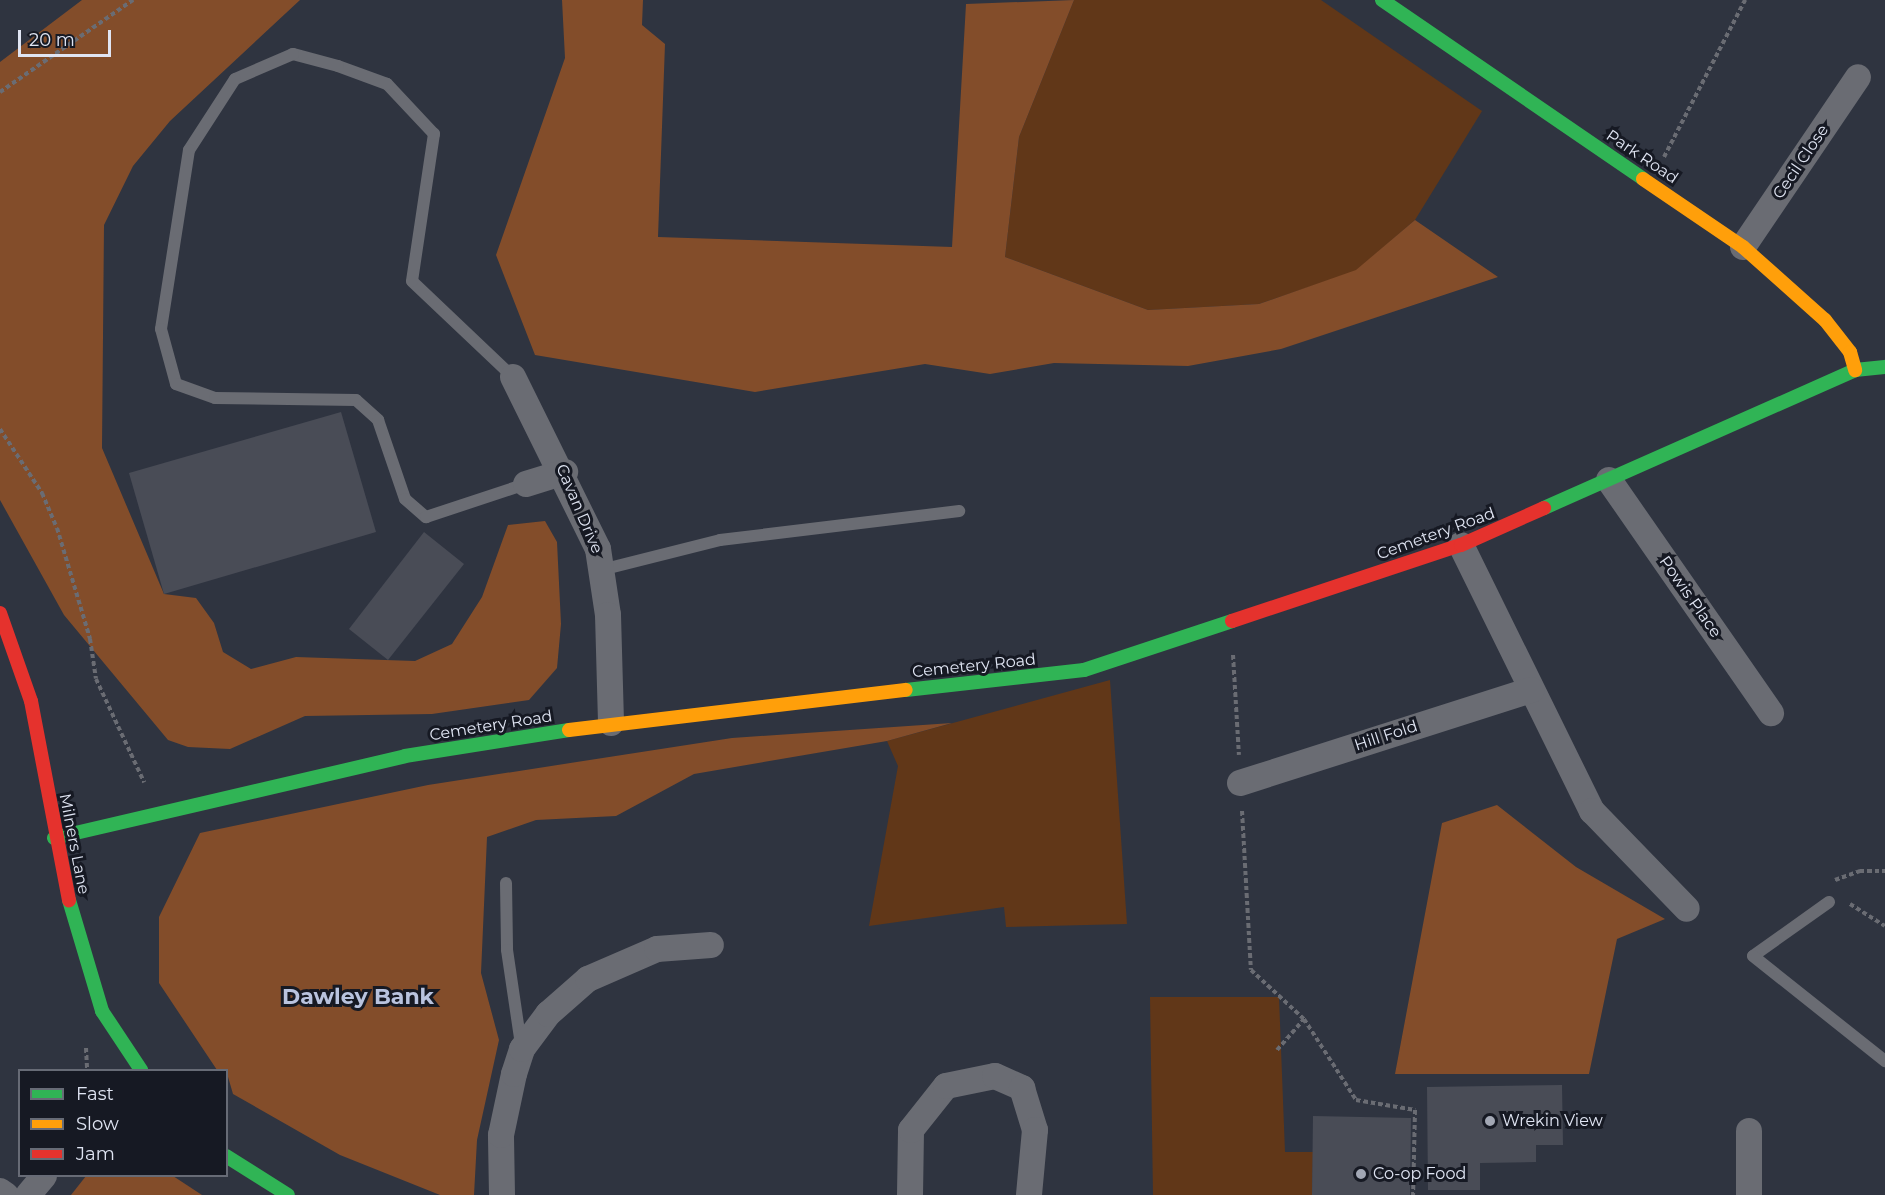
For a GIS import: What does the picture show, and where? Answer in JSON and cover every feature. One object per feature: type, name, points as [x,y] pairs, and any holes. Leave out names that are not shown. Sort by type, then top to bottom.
[{"type":"street","name":"Park Road","points":[[1382,0],[1743,247],[1825,320],[1850,352],[1855,370]]},
{"type":"street","name":"Cecil Close","points":[[1743,247],[1858,77]]},
{"type":"street","name":"Cemetery Road","points":[[54,838],[405,756],[611,723],[1084,670],[1461,545],[1855,370],[1885,367]]},
{"type":"street","name":"Cavan Drive","points":[[513,377],[565,472],[598,549],[602,570],[611,723]]},
{"type":"street","points":[[526,484],[565,472]]},
{"type":"street","name":"Powis Place","points":[[1609,480],[1771,713]]},
{"type":"street","points":[[1461,545],[1592,811],[1687,909]]},
{"type":"street","name":"Milners Lane","points":[[0,613],[31,701],[54,838],[76,937],[102,1011],[140,1069]]},
{"type":"street","name":"Hill Fold","points":[[1240,783],[1532,690]]},
{"type":"street","points":[[502,1195],[501,1135],[522,1049],[548,1014],[588,979],[657,949],[711,945]]},
{"type":"street","points":[[909,1195],[911,1130],[946,1086],[995,1076],[1022,1088],[1035,1130],[1029,1195]]},
{"type":"street","points":[[1749,1131],[1749,1195]]},
{"type":"street","points":[[228,1157],[288,1195]]},
{"type":"street","points":[[28,1195],[43,1177]]},
{"type":"street","points":[[0,1191],[6,1195]]},
{"type":"lane","points":[[513,377],[412,281],[434,134],[426,125],[387,84],[293,54],[235,79],[189,150],[161,329],[176,384],[215,398],[356,400],[378,420],[405,499],[426,518],[526,484]]},
{"type":"lane","points":[[602,570],[720,540],[959,511]]},
{"type":"lane","points":[[506,883],[507,950],[522,1049]]},
{"type":"lane","points":[[1829,902],[1753,956],[1885,1061]]},
{"type":"path","points":[[0,92],[133,0]]},
{"type":"path","points":[[1650,183],[1745,0]]},
{"type":"path","points":[[0,429],[42,493],[57,528],[90,639],[96,679],[144,782]]},
{"type":"path","points":[[1231,621],[1251,970],[1304,1019],[1356,1100],[1415,1110],[1413,1195]]},
{"type":"path","points":[[1833,881],[1860,871],[1885,871]]},
{"type":"path","points":[[1846,902],[1885,926]]},
{"type":"path","points":[[1277,1050],[1304,1019]]},
{"type":"shaded area","points":[[82,0],[300,0],[170,121],[133,166],[104,225],[102,448],[164,594],[196,598],[214,623],[223,652],[251,669],[296,657],[415,661],[452,644],[482,597],[508,525],[545,521],[557,542],[561,624],[557,668],[529,700],[432,714],[305,716],[230,749],[188,747],[168,740],[64,615],[0,500],[0,62]]},
{"type":"shaded area","points":[[562,0],[643,0],[642,25],[665,44],[658,237],[952,247],[966,4],[1074,0],[1019,137],[1005,257],[1148,310],[1259,304],[1356,270],[1415,220],[1498,277],[1281,349],[1188,366],[1054,363],[990,374],[925,364],[755,392],[535,355],[496,255],[565,58]]},
{"type":"shaded area","points":[[1074,0],[1321,0],[1482,111],[1415,220],[1356,271],[1259,304],[1148,310],[1005,257],[1019,137]]},
{"type":"shaded area","points":[[1110,680],[1127,924],[1006,927],[1004,907],[869,926],[898,766],[887,741]]},
{"type":"shaded area","points":[[952,723],[887,741],[694,774],[616,816],[536,820],[487,837],[481,973],[499,1040],[477,1140],[474,1195],[440,1195],[340,1155],[233,1094],[228,1069],[216,1069],[159,983],[159,917],[200,833],[428,785],[732,738]]},
{"type":"shaded area","points":[[1497,805],[1576,867],[1665,919],[1617,939],[1589,1074],[1395,1074],[1442,823]]},
{"type":"shaded area","points":[[1150,997],[1279,997],[1285,1152],[1313,1152],[1312,1195],[1153,1195]]},
{"type":"shaded area","points":[[85,1177],[175,1177],[202,1195],[71,1195]]},
{"type":"building","points":[[341,412],[376,532],[164,594],[129,473]]},
{"type":"building","points":[[424,532],[464,564],[388,660],[349,629]]},
{"type":"building","points":[[1562,1085],[1563,1145],[1536,1145],[1536,1162],[1480,1163],[1480,1190],[1428,1190],[1427,1087]]},
{"type":"building","name":"Co-op Food","points":[[1313,1116],[1411,1118],[1410,1195],[1312,1195]]},
{"type":"traffic: fast","points":[[1382,0],[1643,179]]},
{"type":"traffic: fast","points":[[1544,508],[1855,370],[1885,367]]},
{"type":"traffic: fast","points":[[906,690],[1084,670],[1232,621]]},
{"type":"traffic: fast","points":[[54,838],[405,756],[569,730]]},
{"type":"traffic: fast","points":[[69,900],[102,1011],[140,1069]]},
{"type":"traffic: fast","points":[[228,1157],[288,1195]]},
{"type":"traffic: slow","points":[[1643,179],[1743,247],[1825,320],[1850,352],[1855,370]]},
{"type":"traffic: slow","points":[[569,730],[906,690]]},
{"type":"traffic: jam","points":[[1232,621],[1461,545],[1544,508]]},
{"type":"traffic: jam","points":[[0,613],[31,701],[69,900]]},
{"type":"place","name":"Wrekin View","points":[[1490,1121]]},
{"type":"place","name":"Co-op Food","points":[[1361,1174]]},
{"type":"district","name":"Dawley Bank","points":[[358,997]]}]
